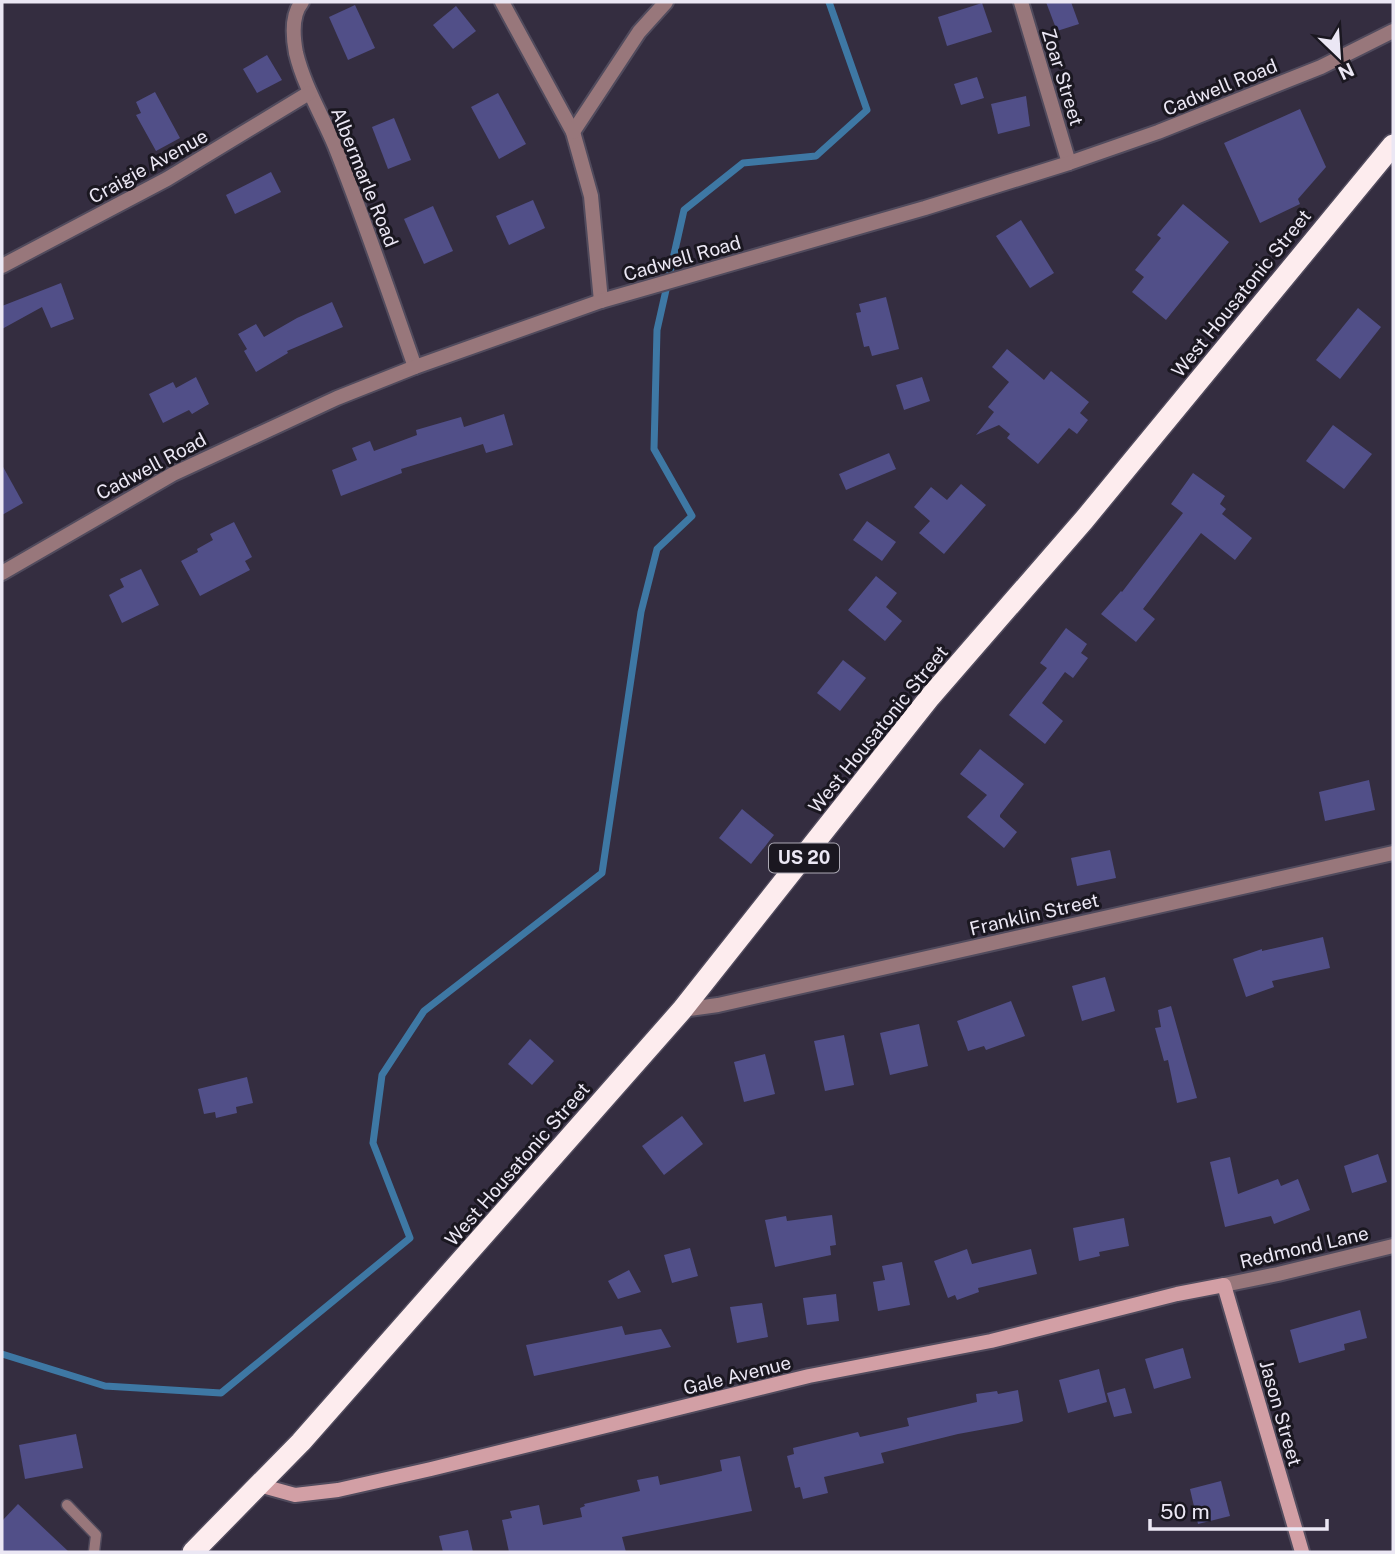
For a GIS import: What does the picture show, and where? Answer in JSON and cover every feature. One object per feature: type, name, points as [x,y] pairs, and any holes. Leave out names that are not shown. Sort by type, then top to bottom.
[{"type":"highway","name":"West Housatonic Street","points":[[193,1552],[301,1442],[682,1010],[930,697],[1084,520],[1393,145]]},
{"type":"street","name":"Albermarle Road","points":[[302,2],[293,30],[296,54],[309,93],[343,167],[375,250],[415,367]]},
{"type":"street","points":[[502,2],[573,132],[591,196],[601,301]]},
{"type":"street","points":[[573,132],[639,32],[666,2]]},
{"type":"street","name":"Zoar Street","points":[[1021,2],[1069,163]]},
{"type":"street","name":"Cadwell Road","points":[[2,573],[173,474],[326,403],[415,367],[601,301],[925,208],[1069,163],[1158,132],[1321,67],[1393,31]]},
{"type":"street","name":"Craigie Avenue","points":[[2,266],[167,179],[309,93]]},
{"type":"street","name":"Franklin Street","points":[[682,1010],[718,1005],[1393,853]]},
{"type":"street","name":"Redmond Lane","points":[[1224,1285],[1278,1275],[1393,1246]]},
{"type":"street","name":"Gale Avenue","points":[[259,1485],[295,1494],[338,1490],[809,1376],[991,1341],[1224,1285]]},
{"type":"street","name":"Jason Street","points":[[1224,1285],[1302,1552]]},
{"type":"lane","points":[[66,1505],[96,1535],[94,1552]]},
{"type":"building","points":[[1046,2],[1071,2],[1079,24],[1057,31]]},
{"type":"building","points":[[982,3],[992,32],[947,46],[938,17]]},
{"type":"building","points":[[355,5],[375,48],[348,60],[329,17]]},
{"type":"building","points":[[456,6],[476,31],[453,49],[433,25]]},
{"type":"building","points":[[267,55],[282,80],[257,93],[243,69]]},
{"type":"building","points":[[977,77],[984,98],[961,105],[954,84]]},
{"type":"building","points":[[155,92],[180,138],[156,151],[136,115],[141,113],[136,102]]},
{"type":"building","points":[[498,93],[526,144],[499,159],[471,107]]},
{"type":"building","points":[[1026,96],[1030,126],[998,134],[991,104]]},
{"type":"building","points":[[1300,109],[1326,167],[1298,199],[1300,204],[1260,223],[1224,143]]},
{"type":"building","points":[[394,118],[411,160],[388,169],[372,127]]},
{"type":"building","points":[[271,172],[281,192],[235,214],[226,195]]},
{"type":"building","points":[[533,200],[545,228],[509,245],[496,216]]},
{"type":"building","points":[[1183,204],[1229,242],[1166,320],[1132,292],[1144,277],[1135,270],[1161,238],[1157,235]]},
{"type":"building","points":[[433,206],[453,251],[424,264],[404,219]]},
{"type":"building","points":[[1021,220],[1054,273],[1030,288],[996,236]]},
{"type":"building","points":[[61,283],[74,319],[51,328],[42,307],[2,329],[2,306]]},
{"type":"building","points":[[886,297],[899,349],[872,356],[869,346],[864,347],[856,313],[861,312],[859,304]]},
{"type":"building","points":[[332,302],[343,327],[287,351],[288,353],[256,372],[238,334],[256,324],[264,337]]},
{"type":"building","points":[[1358,308],[1381,327],[1340,379],[1316,360]]},
{"type":"building","points":[[1007,349],[1044,380],[1051,371],[1089,402],[1080,413],[1088,420],[1077,434],[1069,428],[1038,464],[1007,438],[1010,434],[999,425],[976,435],[994,412],[988,407],[1009,382],[992,367]]},
{"type":"building","points":[[196,377],[209,404],[192,414],[189,410],[163,423],[149,394],[173,382],[176,388]]},
{"type":"building","points":[[922,377],[930,401],[904,410],[896,385]]},
{"type":"building","points":[[504,414],[513,445],[486,453],[483,444],[401,469],[402,473],[341,496],[332,470],[357,460],[352,448],[370,441],[374,451],[417,435],[416,430],[461,417],[464,427]]},
{"type":"building","points":[[1333,425],[1372,454],[1344,489],[1306,461]]},
{"type":"building","points":[[889,453],[896,469],[846,490],[839,474]]},
{"type":"building","points":[[2,465],[23,503],[2,515]]},
{"type":"building","points":[[1193,473],[1225,496],[1220,504],[1226,509],[1222,514],[1252,538],[1235,560],[1201,533],[1143,609],[1155,619],[1136,642],[1101,614],[1122,592],[1183,513],[1171,504]]},
{"type":"building","points":[[961,484],[986,505],[944,554],[919,533],[930,521],[914,507],[931,487],[947,500]]},
{"type":"building","points":[[867,521],[896,542],[882,561],[853,540]]},
{"type":"building","points":[[234,522],[252,557],[245,561],[250,570],[200,596],[181,561],[213,540],[210,534]]},
{"type":"building","points":[[141,569],[159,605],[122,623],[109,595],[124,587],[120,579]]},
{"type":"building","points":[[876,576],[897,593],[886,607],[902,621],[885,641],[848,610]]},
{"type":"building","points":[[1066,628],[1087,644],[1081,653],[1088,658],[1073,678],[1065,672],[1042,703],[1063,721],[1045,744],[1009,715],[1047,668],[1040,663]]},
{"type":"building","points":[[843,660],[866,678],[840,711],[817,693]]},
{"type":"building","points":[[980,749],[1024,784],[1000,815],[1017,832],[1004,848],[967,817],[987,795],[960,774]]},
{"type":"building","points":[[1369,780],[1375,810],[1325,821],[1319,792]]},
{"type":"building","points":[[742,809],[774,835],[751,864],[719,838]]},
{"type":"building","points":[[1110,850],[1116,878],[1077,886],[1071,858]]},
{"type":"building","points":[[1323,937],[1330,968],[1272,981],[1274,987],[1246,997],[1233,959],[1262,949]]},
{"type":"building","points":[[1105,977],[1115,1011],[1082,1021],[1072,986]]},
{"type":"building","points":[[1011,1001],[1025,1036],[986,1050],[984,1046],[968,1051],[957,1021]]},
{"type":"building","points":[[1171,1006],[1197,1098],[1177,1103],[1168,1060],[1164,1061],[1155,1028],[1161,1027],[1158,1010]]},
{"type":"building","points":[[919,1024],[928,1066],[890,1075],[880,1033]]},
{"type":"building","points":[[844,1035],[854,1085],[825,1091],[814,1041]]},
{"type":"building","points":[[530,1039],[554,1061],[532,1085],[508,1064]]},
{"type":"building","points":[[765,1054],[775,1094],[744,1102],[734,1062]]},
{"type":"building","points":[[247,1077],[253,1103],[236,1107],[237,1113],[216,1118],[215,1112],[204,1114],[198,1089]]},
{"type":"building","points":[[682,1116],[703,1144],[664,1175],[642,1146]]},
{"type":"building","points":[[1378,1154],[1387,1182],[1352,1193],[1344,1166]]},
{"type":"building","points":[[1230,1157],[1238,1194],[1278,1179],[1281,1186],[1298,1179],[1310,1210],[1274,1224],[1271,1216],[1225,1227],[1210,1162]]},
{"type":"building","points":[[832,1215],[836,1245],[830,1246],[831,1255],[775,1267],[765,1220],[786,1216],[787,1221]]},
{"type":"building","points":[[1124,1218],[1129,1246],[1099,1252],[1100,1256],[1079,1261],[1073,1228]]},
{"type":"building","points":[[690,1248],[698,1276],[672,1283],[664,1255]]},
{"type":"building","points":[[967,1249],[972,1264],[1031,1249],[1037,1274],[978,1288],[979,1292],[957,1300],[955,1295],[948,1298],[934,1261]]},
{"type":"building","points":[[902,1262],[910,1305],[878,1311],[873,1282],[885,1280],[882,1266]]},
{"type":"building","points":[[629,1270],[641,1292],[618,1299],[608,1281]]},
{"type":"building","points":[[836,1294],[839,1321],[807,1325],[803,1298]]},
{"type":"building","points":[[762,1303],[768,1337],[737,1343],[730,1307]]},
{"type":"building","points":[[1360,1310],[1367,1338],[1344,1344],[1345,1350],[1299,1363],[1290,1330]]},
{"type":"building","points":[[622,1326],[625,1335],[661,1329],[671,1347],[534,1376],[526,1345]]},
{"type":"building","points":[[1183,1348],[1191,1378],[1154,1389],[1145,1359]]},
{"type":"building","points":[[1099,1369],[1107,1402],[1068,1413],[1059,1380]]},
{"type":"building","points":[[1125,1388],[1132,1413],[1114,1417],[1107,1393]]},
{"type":"building","points":[[1018,1390],[1023,1421],[881,1453],[884,1463],[824,1477],[828,1493],[803,1499],[800,1487],[795,1488],[787,1456],[794,1454],[793,1448],[858,1432],[860,1437],[909,1426],[907,1418],[977,1402],[976,1394]]},
{"type":"building","points":[[76,1434],[83,1468],[25,1479],[19,1445]]},
{"type":"building","points":[[740,1456],[752,1511],[622,1537],[626,1552],[509,1552],[502,1520],[512,1518],[510,1511],[539,1505],[543,1525],[582,1517],[580,1508],[585,1506],[584,1504],[640,1491],[637,1480],[658,1476],[660,1485],[701,1476],[722,1471],[720,1460]]},
{"type":"building","points":[[1221,1481],[1230,1516],[1198,1524],[1190,1489]]},
{"type":"building","points":[[18,1504],[69,1552],[2,1552],[2,1521]]},
{"type":"building","points":[[468,1530],[473,1552],[443,1552],[439,1536]]},
{"type":"waterway","points":[[2,1354],[105,1386],[221,1393],[410,1238],[373,1143],[382,1075],[424,1011],[602,873],[641,612],[657,549],[692,516],[654,449],[657,330],[684,210],[743,163],[816,156],[867,110],[829,2]]}]
